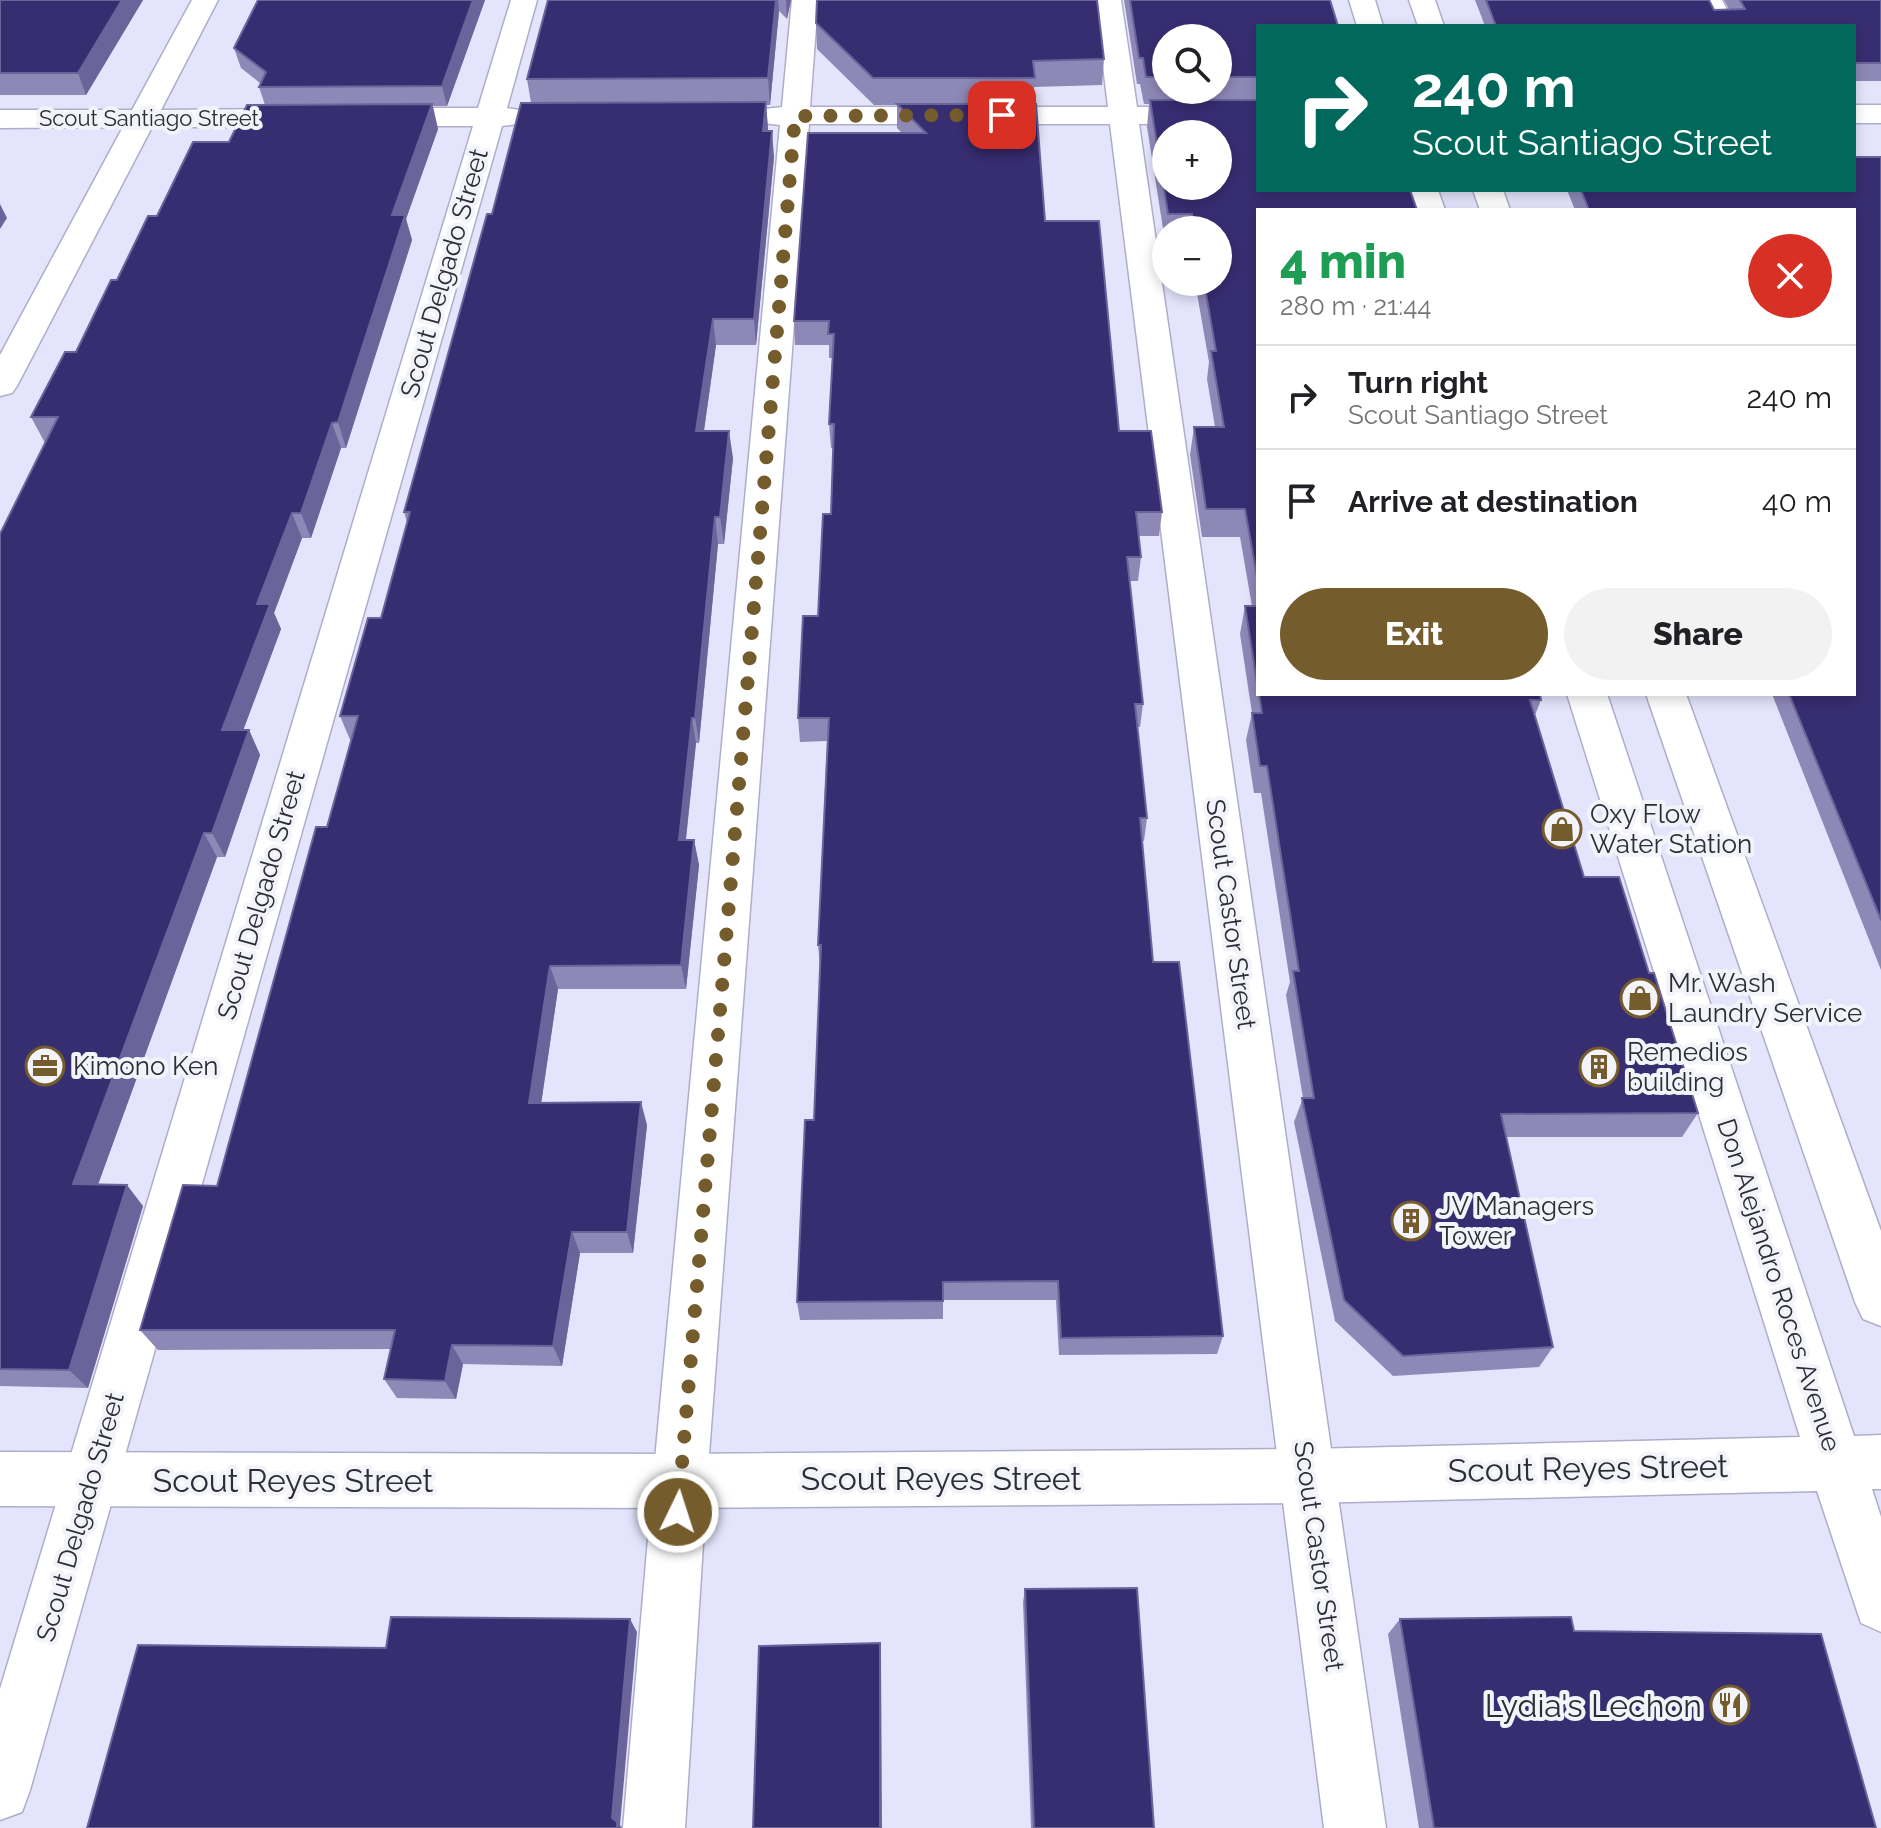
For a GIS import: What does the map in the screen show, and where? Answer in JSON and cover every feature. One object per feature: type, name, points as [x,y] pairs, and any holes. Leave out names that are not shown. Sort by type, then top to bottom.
[{"type":"street","points":[[0,386],[205,0]]},
{"type":"street","name":"Scout Delgado Street","points":[[0,1790],[524,0]]},
{"type":"street","points":[[654,1828],[680,1481],[805,0]]},
{"type":"street","name":"Scout Castor Street","points":[[1108,0],[1355,1828]]},
{"type":"street","points":[[1362,0],[1369,24]]},
{"type":"street","points":[[1422,0],[1430,24]]},
{"type":"street","points":[[1709,0],[1722,24]]},
{"type":"street","points":[[1856,114],[1881,114]]},
{"type":"street","points":[[734,116],[1256,115]]},
{"type":"street","name":"Scout Santiago Street","points":[[0,119],[551,117]]},
{"type":"street","name":"Don Alejandro Roces Avenue","points":[[1588,696],[1858,1462],[1881,1603]]},
{"type":"street","points":[[1667,696],[1881,1302]]},
{"type":"street","name":"Scout Reyes Street","points":[[0,1479],[680,1481],[1308,1476],[1858,1462]]},
{"type":"building","points":[[0,0],[122,0],[78,73],[0,73]]},
{"type":"building","points":[[258,0],[473,0],[442,86],[259,87],[266,72],[234,48]]},
{"type":"building","points":[[548,0],[776,0],[768,78],[527,79]]},
{"type":"building","points":[[817,0],[1097,0],[1104,59],[1033,61],[1035,78],[873,78],[816,23]]},
{"type":"building","points":[[1130,0],[1330,0],[1337,24],[1256,24],[1256,77],[1232,77],[1232,24],[1152,24],[1152,77],[1146,77],[1143,58],[1139,58]]},
{"type":"building","points":[[1486,0],[1709,0],[1714,10],[1745,9],[1740,0],[1881,0],[1881,63],[1856,63],[1856,24],[1495,24]]},
{"type":"building","points":[[1150,100],[1152,104],[1232,104],[1232,100],[1256,100],[1256,192],[1411,192],[1416,208],[1256,208],[1256,571],[1245,509],[1206,509],[1194,427],[1224,427],[1211,351],[1216,351],[1206,296],[1232,296],[1232,216],[1168,214],[1166,200],[1232,200],[1232,120],[1153,120]]},
{"type":"building","points":[[766,102],[763,131],[772,131],[754,319],[713,319],[696,431],[729,431],[720,517],[715,517],[679,840],[694,840],[681,965],[550,966],[529,1103],[641,1102],[627,1232],[572,1232],[553,1346],[452,1345],[445,1381],[384,1379],[395,1330],[140,1330],[183,1185],[217,1186],[316,827],[327,827],[358,716],[340,716],[368,618],[381,618],[410,512],[404,512],[487,214],[492,214],[521,103]]},
{"type":"building","points":[[432,104],[392,215],[405,215],[338,422],[332,423],[301,513],[292,513],[257,604],[270,604],[222,730],[249,730],[212,833],[204,833],[73,1184],[127,1185],[69,1370],[0,1369],[0,534],[58,417],[31,417],[65,352],[76,352],[111,280],[117,280],[148,216],[157,216],[193,142],[229,142],[247,105]]},
{"type":"building","points":[[897,104],[1036,104],[1045,221],[1099,221],[1119,431],[1151,431],[1162,512],[1136,512],[1141,557],[1127,557],[1143,704],[1135,704],[1147,818],[1140,818],[1153,962],[1179,962],[1223,1336],[1061,1338],[1058,1281],[943,1282],[943,1301],[797,1302],[805,1120],[814,1120],[821,945],[818,945],[829,718],[798,718],[803,616],[818,616],[823,514],[831,514],[834,424],[829,424],[834,334],[828,334],[829,321],[794,321],[808,133],[926,133]]},
{"type":"building","points":[[1856,157],[1881,157],[1881,920],[1790,696],[1856,696],[1856,208],[1588,208],[1582,192],[1856,192]]},
{"type":"building","points":[[1245,606],[1256,606],[1256,676]]},
{"type":"building","points":[[1259,696],[1540,696],[1541,700],[1530,700],[1584,877],[1619,877],[1649,973],[1654,973],[1698,1113],[1501,1114],[1553,1347],[1403,1356],[1344,1300],[1302,1098],[1314,1098],[1293,971],[1299,971],[1267,766],[1260,766],[1252,713],[1262,713]]},
{"type":"building","points":[[1137,1588],[1154,1828],[1034,1828],[1025,1589]]},
{"type":"building","points":[[391,1617],[630,1619],[612,1818],[617,1822],[617,1828],[87,1828],[138,1645],[386,1648]]},
{"type":"building","points":[[1571,1617],[1574,1631],[1821,1634],[1876,1828],[1434,1828],[1400,1619]]},
{"type":"building","points":[[880,1643],[880,1828],[753,1828],[759,1646]]},
{"type":"place","name":"Oxy Flow Water Station","points":[[1562,829]]},
{"type":"place","name":"Mr. Wash Laundry Service","points":[[1640,998]]},
{"type":"place","name":"Kimono Ken","points":[[45,1066]]},
{"type":"place","name":"Remedios building","points":[[1599,1067]]},
{"type":"place","name":"JV Managers Tower","points":[[1411,1221]]},
{"type":"place","name":"Lydia's Lechon","points":[[1730,1705]]},
{"type":"route","points":[[678,1512],[795,116],[1002,115]]}]
